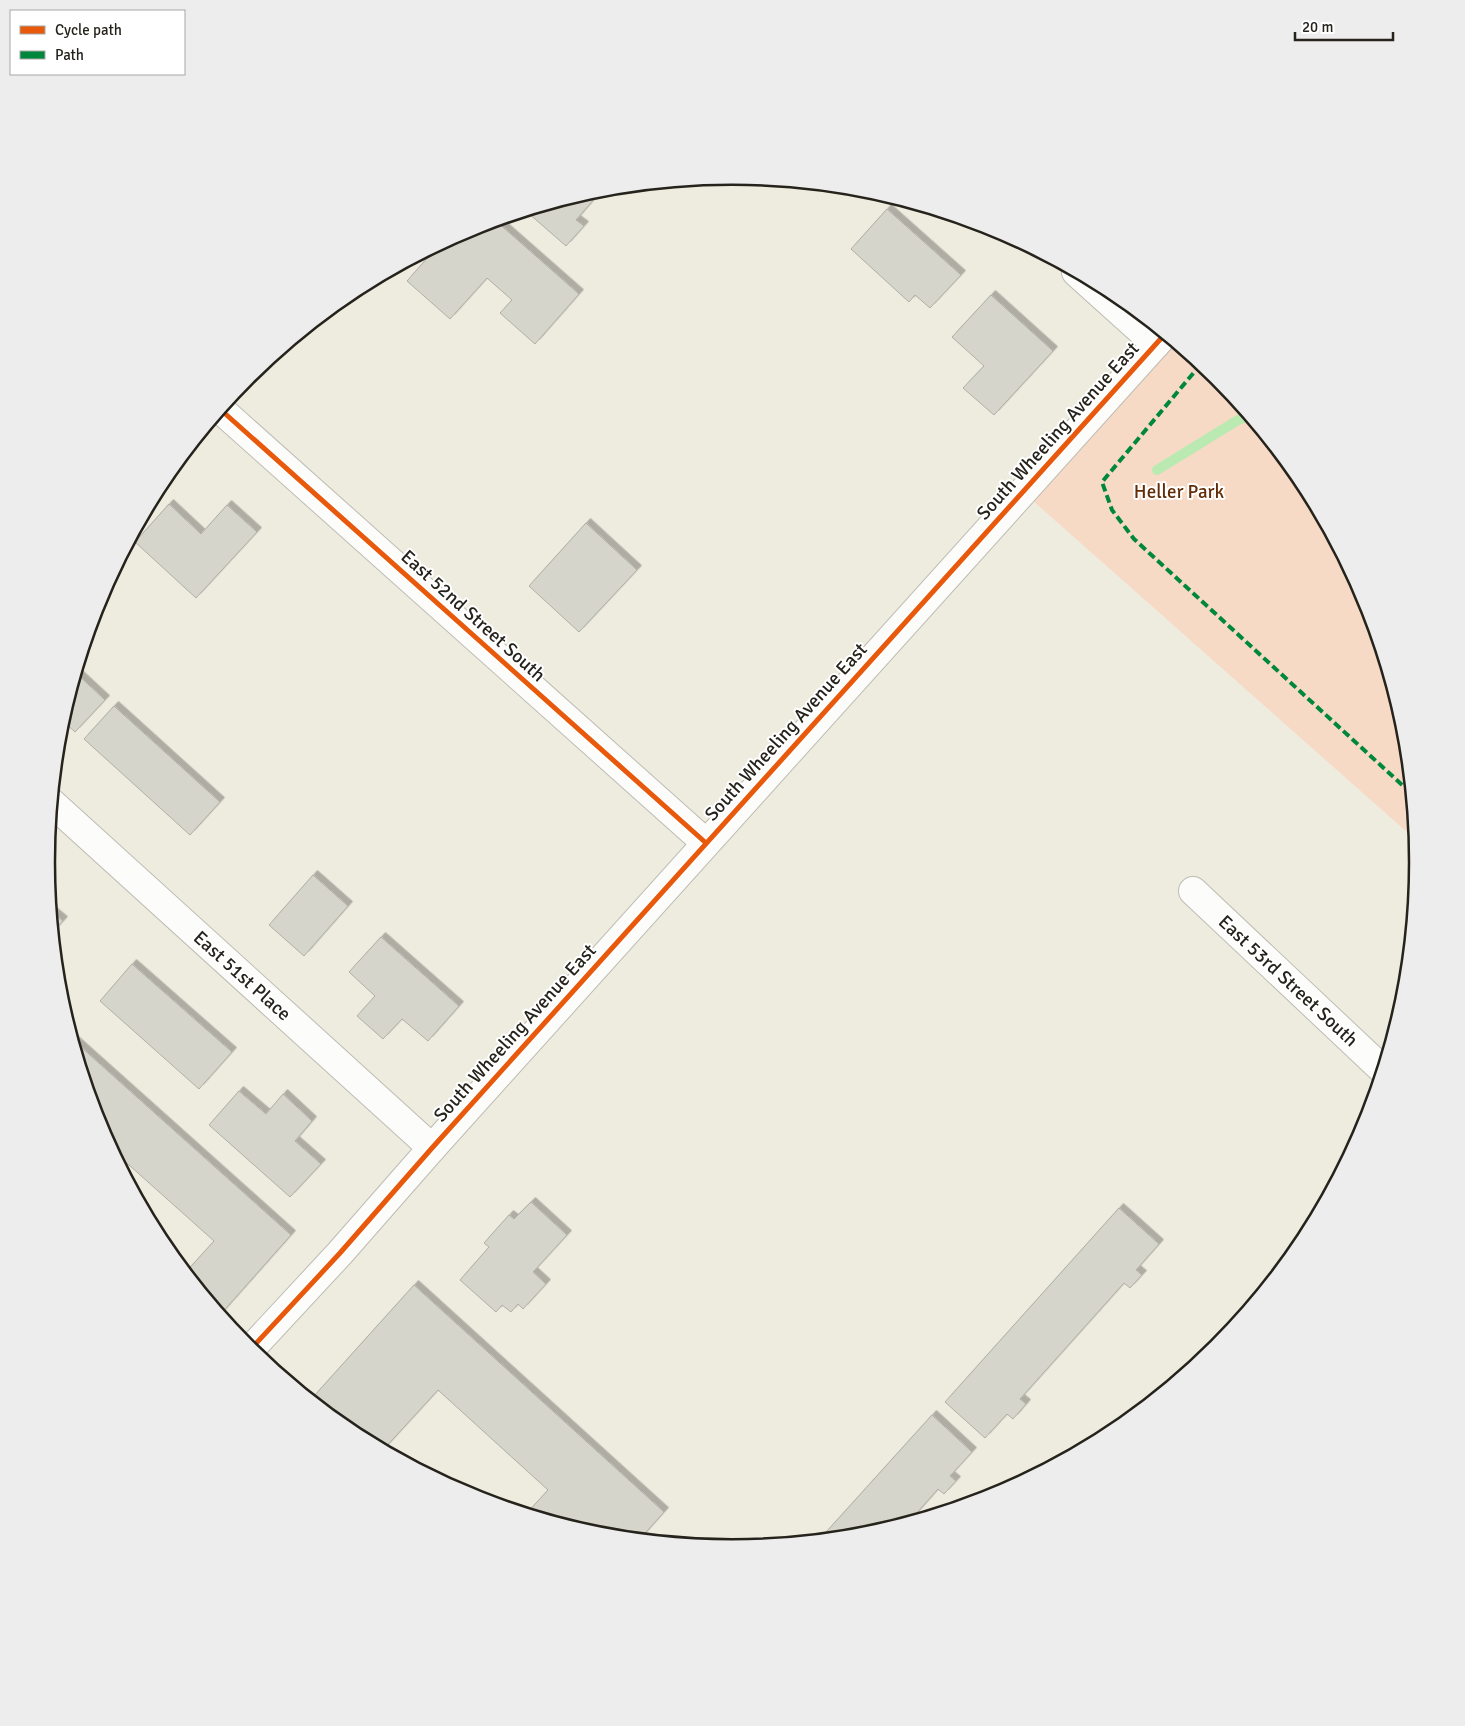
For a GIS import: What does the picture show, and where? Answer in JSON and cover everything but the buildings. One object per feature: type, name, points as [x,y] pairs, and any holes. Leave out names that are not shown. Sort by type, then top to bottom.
[{"type":"street","points":[[1131,316],[1160,339]]},
{"type":"street","name":"South Wheeling Avenue East","points":[[255,1344],[340,1253],[432,1148],[1160,339]]},
{"type":"street","name":"East 52nd Street South","points":[[225,414],[706,843]]},
{"type":"street","name":"East 51st Place","points":[[57,808],[432,1148]]},
{"type":"street","name":"East 53rd Street South","points":[[1193,891],[1379,1066]]},
{"type":"green space","name":"Heller Park","points":[[1171,347],[1179,354],[1212,384],[1242,416],[1270,451],[1296,487],[1340,563],[1374,645],[1387,688],[1397,731],[1404,775],[1409,834],[1032,500]]},
{"type":"waterway","points":[[1157,470],[1244,418]]},
{"type":"marked path","points":[[1196,370],[1102,482],[1112,510],[1134,539],[1405,788]]},
{"type":"cycle path","points":[[255,1344],[340,1253],[432,1148],[1161,339]]},
{"type":"cycle path","points":[[225,414],[706,843]]}]
